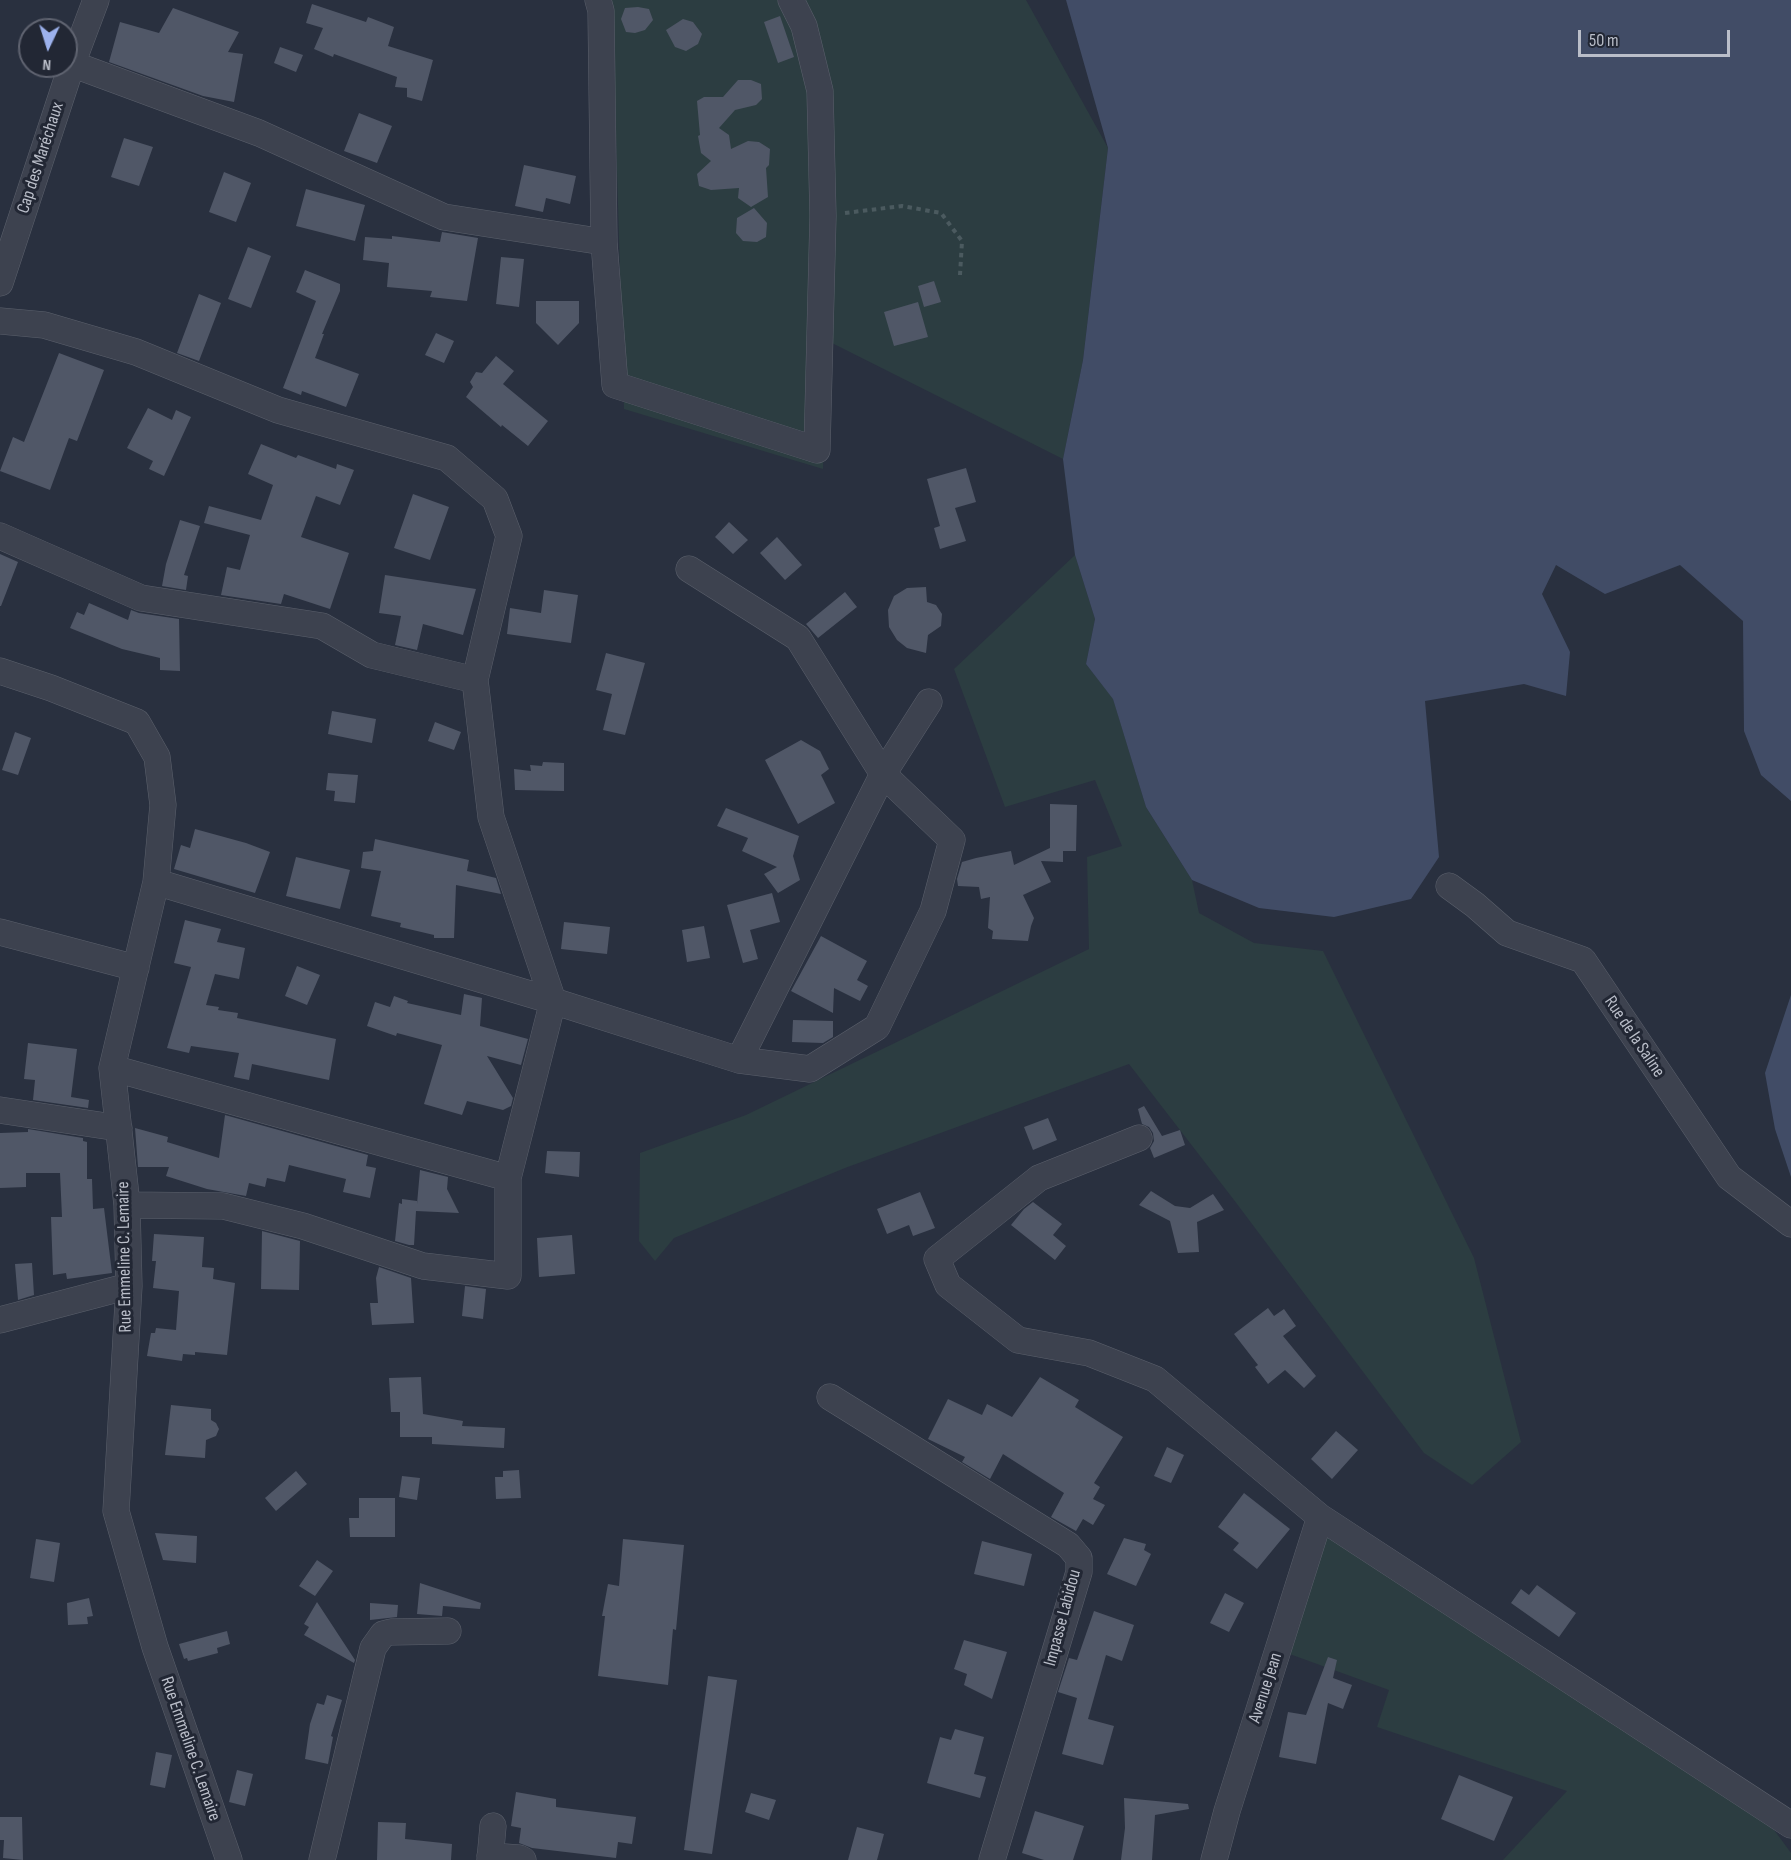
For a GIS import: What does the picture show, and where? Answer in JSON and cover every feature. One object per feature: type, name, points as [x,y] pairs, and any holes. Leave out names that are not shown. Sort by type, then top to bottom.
[{"type":"street","name":"Cap des Maréchaux","points":[[78,48],[96,0]]},
{"type":"street","points":[[598,0],[601,11],[604,242],[615,385],[817,450],[823,216],[820,91],[804,26],[791,0]]},
{"type":"street","points":[[78,66],[259,133],[444,217],[604,242]]},
{"type":"street","name":"Cap des Maréchaux","points":[[0,283],[67,78]]},
{"type":"street","points":[[0,321],[44,326],[136,352],[278,410],[447,458],[495,499],[509,536],[475,680],[491,817],[553,1001],[508,1178],[508,1276],[423,1266],[303,1226],[223,1206],[127,1205]]},
{"type":"street","points":[[0,536],[141,598],[322,626],[372,656],[475,680]]},
{"type":"street","points":[[156,882],[553,1001],[739,1060],[810,1070],[877,1027],[933,911],[952,840],[882,774],[798,638],[689,569]]},
{"type":"street","name":"Rue Emmeline C. Lemaire","points":[[0,671],[51,688],[137,722],[157,757],[164,805],[156,882],[112,1068],[127,1205],[129,1286],[116,1511],[155,1647],[229,1860]]},
{"type":"street","points":[[739,1060],[882,774],[929,702]]},
{"type":"street","name":"Rue de la Saline","points":[[1449,886],[1507,933],[1583,960],[1729,1177],[1791,1224]]},
{"type":"street","points":[[0,932],[136,968]]},
{"type":"street","points":[[112,1068],[508,1178]]},
{"type":"street","points":[[0,1110],[119,1128]]},
{"type":"street","points":[[1139,1138],[1039,1178],[937,1259],[948,1285],[1018,1340],[1089,1353],[1155,1379],[1320,1517],[1791,1825]]},
{"type":"street","points":[[0,1320],[129,1286]]},
{"type":"street","name":"Impasse Labidou","points":[[830,1396],[1068,1545],[1079,1558],[1079,1572],[992,1860]]},
{"type":"street","name":"Avenue Jean","points":[[1214,1860],[1227,1811],[1320,1517]]},
{"type":"street","points":[[322,1860],[373,1648],[383,1634],[391,1632],[448,1631]]},
{"type":"street","points":[[493,1826],[490,1858],[523,1860]]},
{"type":"path","points":[[823,216],[902,206],[941,213],[962,241],[960,275]]},
{"type":"shaded area","points":[[612,0],[1026,0],[1108,148],[1083,360],[1063,459],[826,340],[823,469],[624,409]]},
{"type":"shaded area","points":[[1075,555],[1095,619],[1086,664],[1113,698],[1146,807],[1192,880],[1199,913],[1254,943],[1323,951],[1474,1258],[1521,1442],[1472,1485],[1424,1453],[1129,1064],[845,1168],[674,1238],[655,1261],[639,1241],[640,1153],[746,1115],[1089,949],[1087,857],[1122,846],[1095,780],[1005,807],[954,669]]},
{"type":"shaded area","points":[[1326,1527],[1772,1827],[1791,1853],[1791,1860],[1503,1860],[1567,1791],[1377,1727],[1389,1690],[1284,1652]]},
{"type":"water","points":[[1066,0],[1791,0],[1791,801],[1761,775],[1744,731],[1743,621],[1680,565],[1605,594],[1556,565],[1542,594],[1570,652],[1566,696],[1524,684],[1425,701],[1439,857],[1411,899],[1334,917],[1259,908],[1192,880],[1146,807],[1113,699],[1086,664],[1095,619],[1075,555],[1063,459],[1083,360],[1108,148]]},
{"type":"water","points":[[1791,995],[1791,1177],[1775,1129],[1765,1073]]},
{"type":"building","points":[[312,4],[366,22],[368,17],[394,27],[388,46],[433,60],[422,101],[407,97],[407,88],[395,87],[397,77],[314,49],[323,28],[306,23]]},
{"type":"building","points":[[173,8],[239,32],[228,52],[243,54],[234,102],[203,96],[109,62],[120,22],[159,33]]},
{"type":"building","points":[[625,8],[649,9],[653,20],[645,30],[635,33],[626,32],[621,19]]},
{"type":"building","points":[[780,16],[794,57],[778,63],[764,22]]},
{"type":"building","points":[[683,19],[693,22],[702,34],[698,44],[686,51],[675,47],[666,30]]},
{"type":"building","points":[[280,47],[303,55],[296,72],[274,63]]},
{"type":"building","points":[[738,80],[751,80],[761,84],[762,99],[756,105],[735,110],[719,128],[729,135],[731,149],[748,141],[759,142],[770,149],[769,165],[766,168],[768,197],[751,207],[738,198],[739,188],[711,190],[699,186],[697,174],[711,161],[701,153],[697,101],[704,97],[723,97]]},
{"type":"building","points":[[359,113],[392,126],[377,163],[344,151]]},
{"type":"building","points":[[124,138],[153,147],[139,186],[111,177]]},
{"type":"building","points":[[524,165],[576,176],[570,204],[546,198],[543,212],[515,206]]},
{"type":"building","points":[[224,172],[251,183],[236,222],[209,212]]},
{"type":"building","points":[[306,189],[365,205],[355,241],[296,226]]},
{"type":"building","points":[[754,208],[767,223],[766,237],[757,242],[743,241],[736,233],[737,218]]},
{"type":"building","points":[[442,232],[478,238],[467,301],[430,297],[432,291],[387,287],[389,263],[363,260],[365,237],[392,239],[392,236],[440,242]]},
{"type":"building","points":[[248,247],[271,256],[251,308],[228,299]]},
{"type":"building","points":[[501,257],[524,259],[519,307],[496,304]]},
{"type":"building","points":[[305,270],[340,284],[340,291],[322,334],[324,334],[315,358],[359,374],[346,407],[302,391],[301,395],[283,388],[316,301],[296,292]]},
{"type":"building","points":[[934,281],[941,302],[924,307],[918,286]]},
{"type":"building","points":[[199,294],[221,303],[199,361],[177,353]]},
{"type":"building","points":[[536,301],[579,301],[579,323],[558,345],[536,323]]},
{"type":"building","points":[[918,302],[928,337],[894,346],[884,312]]},
{"type":"building","points":[[436,333],[454,341],[444,363],[425,355]]},
{"type":"building","points":[[59,353],[104,370],[77,441],[69,438],[50,490],[0,471],[13,437],[24,442]]},
{"type":"building","points":[[496,356],[514,371],[503,384],[548,421],[528,446],[502,425],[501,427],[466,397],[473,387],[470,382],[476,372],[482,373]]},
{"type":"building","points":[[148,408],[172,420],[176,410],[191,417],[164,476],[149,469],[153,461],[127,448]]},
{"type":"building","points":[[261,444],[296,458],[298,455],[336,469],[337,464],[354,470],[340,505],[316,496],[301,537],[349,553],[330,609],[284,594],[281,604],[221,595],[227,567],[240,570],[250,535],[204,523],[209,506],[261,520],[273,485],[248,474]]},
{"type":"building","points":[[966,468],[976,502],[955,508],[966,541],[940,549],[934,528],[940,526],[927,479]]},
{"type":"building","points":[[413,494],[449,507],[430,560],[394,548]]},
{"type":"building","points":[[180,520],[200,526],[184,575],[188,576],[186,590],[162,586],[166,564]]},
{"type":"building","points":[[729,522],[748,540],[733,554],[715,537]]},
{"type":"building","points":[[777,537],[802,565],[785,580],[760,553]]},
{"type":"building","points":[[0,554],[18,562],[1,606],[0,606]]},
{"type":"building","points":[[385,575],[476,589],[463,635],[423,624],[417,650],[395,645],[401,616],[379,613]]},
{"type":"building","points":[[926,587],[927,602],[936,605],[942,614],[941,626],[928,635],[926,653],[907,648],[897,640],[889,627],[888,610],[894,596],[907,588]]},
{"type":"building","points":[[544,590],[578,595],[571,643],[507,634],[510,608],[541,613]]},
{"type":"building","points":[[845,592],[857,607],[818,638],[806,624]]},
{"type":"building","points":[[89,603],[128,620],[131,610],[179,619],[180,671],[160,670],[160,658],[122,649],[70,628],[77,612],[84,615]]},
{"type":"building","points":[[606,653],[645,663],[625,735],[603,730],[612,694],[596,690]]},
{"type":"building","points":[[332,711],[376,719],[372,743],[328,734]]},
{"type":"building","points":[[435,722],[461,732],[454,750],[428,741]]},
{"type":"building","points":[[15,732],[31,738],[18,775],[2,770]]},
{"type":"building","points":[[801,740],[820,751],[829,769],[821,775],[835,803],[798,824],[765,760]]},
{"type":"building","points":[[543,762],[564,763],[564,791],[515,790],[514,769],[531,771],[530,765],[542,766]]},
{"type":"building","points":[[328,773],[358,775],[355,803],[334,801],[335,791],[326,790]]},
{"type":"building","points":[[1050,804],[1077,805],[1076,851],[1063,851],[1063,862],[1041,861],[1051,882],[1023,895],[1034,918],[1028,941],[992,939],[993,931],[988,928],[990,897],[981,899],[979,887],[958,886],[957,879],[962,862],[1011,851],[1014,865],[1050,848]]},
{"type":"building","points":[[726,808],[799,836],[793,856],[800,880],[778,893],[764,874],[777,867],[742,851],[748,838],[717,826]]},
{"type":"building","points":[[195,829],[270,852],[255,893],[174,869],[181,845],[190,848]]},
{"type":"building","points":[[375,839],[469,860],[467,871],[496,878],[501,894],[456,885],[454,938],[434,938],[434,935],[400,927],[401,923],[371,916],[381,871],[361,868],[363,852],[373,851]]},
{"type":"building","points":[[296,857],[350,870],[340,909],[286,896]]},
{"type":"building","points":[[772,893],[780,922],[750,930],[758,959],[743,963],[727,905]]},
{"type":"building","points":[[185,920],[221,929],[217,942],[245,948],[239,979],[215,974],[206,1005],[219,1007],[218,1010],[238,1013],[237,1018],[336,1039],[329,1080],[252,1064],[249,1080],[234,1077],[239,1053],[191,1046],[189,1053],[167,1048],[191,967],[174,963]]},
{"type":"building","points":[[564,922],[610,927],[607,954],[561,949]]},
{"type":"building","points":[[704,926],[710,958],[687,962],[682,930]]},
{"type":"building","points":[[821,936],[867,961],[857,980],[868,986],[860,1001],[834,988],[833,1013],[791,991]]},
{"type":"building","points":[[297,966],[320,975],[307,1005],[285,996]]},
{"type":"building","points":[[464,994],[482,998],[480,1026],[528,1039],[521,1065],[487,1056],[513,1098],[511,1106],[503,1110],[467,1101],[462,1115],[424,1104],[442,1045],[397,1033],[396,1036],[367,1026],[375,1002],[390,1007],[394,996],[408,1001],[407,1003],[461,1015]]},
{"type":"building","points":[[793,1020],[833,1021],[833,1037],[823,1043],[792,1042]]},
{"type":"building","points":[[28,1043],[77,1049],[71,1097],[89,1100],[88,1108],[33,1100],[35,1080],[24,1079]]},
{"type":"building","points":[[1144,1106],[1162,1136],[1180,1130],[1185,1145],[1154,1158],[1150,1148],[1154,1141],[1153,1133],[1149,1127],[1142,1124],[1138,1109]]},
{"type":"building","points":[[225,1115],[368,1155],[366,1166],[376,1168],[370,1198],[343,1192],[346,1179],[289,1165],[285,1182],[267,1178],[265,1187],[249,1183],[246,1196],[207,1189],[166,1176],[169,1167],[138,1167],[135,1128],[168,1137],[167,1142],[219,1158]]},
{"type":"building","points":[[1048,1118],[1057,1140],[1033,1150],[1024,1127]]},
{"type":"building","points":[[28,1129],[83,1138],[83,1141],[87,1142],[87,1179],[92,1179],[93,1209],[104,1208],[112,1273],[67,1279],[66,1273],[53,1275],[51,1217],[62,1217],[60,1173],[26,1173],[26,1187],[0,1188],[0,1133],[28,1132]]},
{"type":"building","points":[[547,1151],[580,1152],[579,1177],[545,1173]]},
{"type":"building","points":[[420,1170],[448,1177],[447,1189],[459,1213],[416,1211],[414,1245],[409,1245],[395,1241],[399,1203],[402,1204],[402,1199],[417,1201],[417,1204]]},
{"type":"building","points":[[1151,1191],[1175,1206],[1190,1208],[1213,1194],[1224,1210],[1197,1222],[1199,1252],[1178,1253],[1170,1221],[1139,1205]]},
{"type":"building","points":[[920,1192],[935,1228],[913,1236],[909,1225],[887,1234],[877,1209]]},
{"type":"building","points":[[1033,1202],[1062,1224],[1053,1235],[1066,1246],[1055,1260],[1011,1225]]},
{"type":"building","points":[[262,1231],[300,1241],[299,1290],[261,1289]]},
{"type":"building","points":[[154,1234],[204,1237],[202,1267],[214,1268],[213,1279],[235,1283],[227,1355],[195,1352],[195,1355],[183,1354],[182,1361],[147,1356],[151,1333],[155,1333],[156,1328],[176,1330],[179,1291],[153,1288],[156,1261],[152,1261]]},
{"type":"building","points":[[572,1235],[575,1274],[539,1277],[537,1238]]},
{"type":"building","points":[[32,1263],[34,1295],[18,1300],[15,1264]]},
{"type":"building","points":[[379,1267],[411,1278],[414,1323],[372,1325],[370,1303],[378,1303],[376,1278]]},
{"type":"building","points":[[465,1286],[486,1289],[483,1319],[462,1316]]},
{"type":"building","points":[[1268,1308],[1274,1316],[1284,1309],[1296,1326],[1283,1336],[1316,1376],[1304,1388],[1285,1370],[1268,1384],[1255,1367],[1258,1365],[1234,1334]]},
{"type":"building","points":[[421,1377],[423,1414],[463,1421],[462,1426],[505,1428],[504,1448],[432,1444],[432,1437],[400,1437],[400,1412],[391,1412],[389,1378]]},
{"type":"building","points":[[1040,1377],[1079,1400],[1075,1407],[1123,1437],[1094,1483],[1100,1487],[1093,1499],[1105,1505],[1093,1525],[1083,1519],[1076,1531],[1051,1517],[1064,1493],[1003,1454],[990,1479],[962,1462],[965,1457],[928,1439],[948,1399],[982,1415],[987,1404],[1012,1417]]},
{"type":"building","points":[[171,1405],[211,1409],[211,1420],[219,1429],[216,1436],[206,1440],[205,1458],[165,1455]]},
{"type":"building","points":[[1336,1431],[1358,1450],[1332,1479],[1311,1459]]},
{"type":"building","points":[[1167,1447],[1184,1455],[1171,1483],[1154,1476]]},
{"type":"building","points":[[519,1470],[521,1498],[496,1499],[495,1477],[503,1477],[503,1471]]},
{"type":"building","points":[[296,1471],[307,1484],[276,1511],[265,1498]]},
{"type":"building","points":[[402,1476],[420,1478],[417,1500],[399,1497]]},
{"type":"building","points":[[1244,1493],[1290,1529],[1257,1569],[1233,1550],[1239,1543],[1218,1527]]},
{"type":"building","points":[[359,1498],[395,1498],[395,1537],[350,1537],[349,1518],[359,1518]]},
{"type":"building","points":[[155,1533],[197,1536],[196,1563],[163,1560]]},
{"type":"building","points":[[1124,1538],[1146,1544],[1144,1550],[1151,1554],[1136,1586],[1107,1574]]},
{"type":"building","points":[[36,1539],[60,1543],[54,1582],[30,1578]]},
{"type":"building","points":[[623,1539],[684,1545],[668,1685],[598,1676],[605,1616],[602,1616],[608,1584],[619,1586]]},
{"type":"building","points":[[982,1541],[1032,1554],[1024,1586],[974,1574]]},
{"type":"building","points":[[317,1560],[333,1571],[315,1596],[299,1586]]},
{"type":"building","points":[[420,1583],[481,1603],[480,1609],[443,1606],[442,1616],[417,1614]]},
{"type":"building","points":[[1537,1585],[1576,1613],[1559,1637],[1511,1603],[1521,1589],[1529,1595]]},
{"type":"building","points":[[1225,1593],[1244,1603],[1229,1632],[1210,1623]]},
{"type":"building","points":[[89,1598],[93,1616],[87,1617],[88,1624],[68,1625],[67,1603]]},
{"type":"building","points":[[317,1602],[355,1660],[354,1663],[304,1635],[309,1627],[304,1624]]},
{"type":"building","points":[[370,1603],[398,1605],[397,1617],[370,1620]]},
{"type":"building","points":[[1094,1611],[1134,1625],[1122,1661],[1106,1655],[1088,1719],[1114,1726],[1103,1765],[1062,1754],[1077,1698],[1058,1692],[1069,1658],[1077,1660]]},
{"type":"building","points":[[227,1631],[230,1644],[217,1648],[218,1653],[188,1661],[187,1658],[184,1659],[179,1644]]},
{"type":"building","points":[[964,1640],[1007,1652],[992,1699],[964,1685],[967,1674],[954,1669]]},
{"type":"building","points":[[1328,1657],[1337,1660],[1333,1678],[1352,1685],[1343,1709],[1328,1703],[1316,1764],[1279,1757],[1288,1712],[1306,1715]]},
{"type":"building","points":[[708,1676],[737,1680],[712,1854],[684,1850]]},
{"type":"building","points":[[327,1695],[342,1700],[331,1736],[333,1737],[328,1764],[305,1759],[310,1724],[317,1703],[324,1705]]},
{"type":"building","points":[[955,1729],[984,1737],[974,1774],[986,1777],[980,1798],[927,1783],[940,1737],[951,1740]]},
{"type":"building","points":[[156,1752],[172,1755],[165,1788],[150,1785]]},
{"type":"building","points":[[237,1770],[253,1774],[245,1806],[229,1802]]},
{"type":"building","points":[[1459,1775],[1513,1797],[1494,1841],[1441,1819]]},
{"type":"building","points":[[516,1792],[556,1799],[556,1807],[636,1817],[632,1844],[618,1842],[616,1858],[532,1848],[519,1843],[521,1828],[511,1826]]},
{"type":"building","points":[[751,1793],[776,1800],[769,1820],[745,1812]]},
{"type":"building","points":[[1124,1798],[1188,1804],[1189,1809],[1155,1815],[1152,1860],[1121,1860],[1125,1828]]},
{"type":"building","points":[[1035,1811],[1084,1826],[1073,1860],[1044,1860],[1022,1853]]},
{"type":"building","points":[[0,1817],[22,1817],[23,1860],[3,1858],[4,1840],[0,1840]]},
{"type":"building","points":[[378,1822],[406,1823],[405,1839],[452,1844],[451,1860],[377,1860]]},
{"type":"building","points":[[857,1827],[884,1834],[877,1860],[848,1860]]}]
